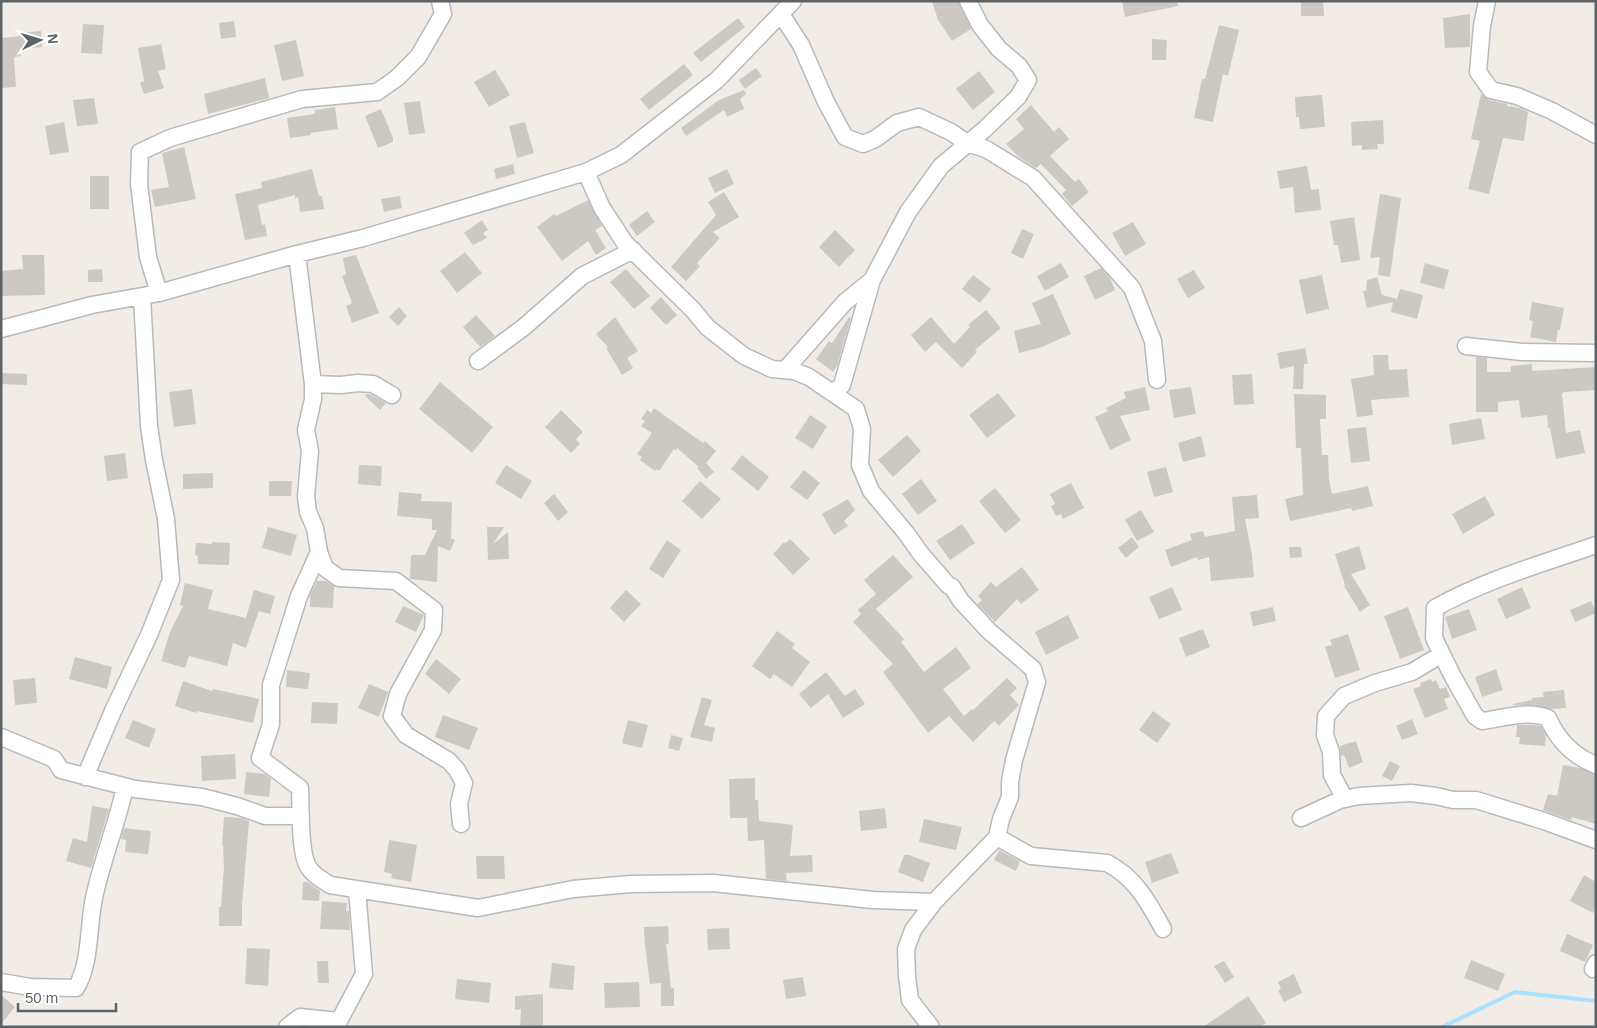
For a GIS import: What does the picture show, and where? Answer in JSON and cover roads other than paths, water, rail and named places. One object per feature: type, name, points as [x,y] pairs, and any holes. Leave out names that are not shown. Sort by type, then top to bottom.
[{"type":"street","points":[[159,292],[148,257],[139,184],[140,152],[170,138],[302,99],[377,92],[397,78],[418,57],[443,14],[440,1]]},
{"type":"street","points":[[1,329],[92,305],[159,292],[363,238],[586,172],[621,156],[717,80],[793,1]]},
{"type":"street","points":[[833,393],[842,384],[872,280],[908,212],[941,166],[985,129],[1018,97],[1028,80],[1019,66],[999,49],[980,25],[968,1]]},
{"type":"street","points":[[1487,1],[1482,26],[1478,72],[1491,90],[1517,96],[1552,111],[1596,135]]},
{"type":"street","points":[[781,14],[801,45],[844,137],[863,144],[875,139],[897,123],[919,118],[951,132],[967,144],[986,149],[1033,178],[1132,288],[1152,341],[1157,380]]},
{"type":"street","points":[[586,172],[602,208],[626,243],[694,311],[707,327],[744,356],[772,369],[794,371],[809,377],[856,409],[862,430],[860,465],[871,491],[921,554],[948,585],[952,587],[961,602],[988,631],[1033,670],[1036,682],[1014,760],[1010,782],[1010,797],[1001,819],[997,837],[934,902],[913,930],[906,949],[910,1000],[930,1027]]},
{"type":"street","points":[[478,361],[524,327],[582,276],[633,250]]},
{"type":"street","points":[[297,254],[314,384],[313,399],[306,430],[310,451],[306,496],[308,512],[315,528],[319,552],[325,568],[339,578],[396,581],[434,610],[433,630],[398,694],[392,716],[406,735],[448,761],[457,770],[464,783],[459,804],[461,824]]},
{"type":"street","points":[[785,370],[845,302],[872,280]]},
{"type":"street","points":[[85,777],[113,711],[149,635],[171,580],[166,519],[149,426],[142,296]]},
{"type":"street","points":[[1466,346],[1522,352],[1596,353]]},
{"type":"street","points":[[314,384],[373,384],[392,395]]},
{"type":"street","points":[[1596,545],[1478,586],[1434,608],[1434,638],[1475,716],[1482,721],[1524,714],[1548,718],[1553,730],[1562,743],[1572,752],[1596,765]]},
{"type":"street","points":[[319,552],[299,596],[271,685],[271,724],[260,758],[300,788],[303,849],[308,868],[330,885],[478,908],[573,889],[631,884],[713,883],[873,900],[934,902]]},
{"type":"street","points":[[1344,799],[1332,775],[1331,752],[1325,735],[1326,716],[1344,696],[1375,683],[1412,672],[1442,654]]},
{"type":"street","points":[[1,737],[54,759],[61,770],[85,777],[124,787],[202,797],[265,816],[302,816]]},
{"type":"street","points":[[1,982],[30,987],[76,988],[81,980],[89,941],[94,899],[124,787]]},
{"type":"street","points":[[1301,818],[1344,799],[1359,796],[1411,793],[1453,800],[1476,800],[1544,821],[1596,840]]},
{"type":"street","points":[[997,837],[1031,856],[1107,862],[1119,868],[1146,898],[1163,929]]},
{"type":"street","points":[[287,1027],[300,1017],[344,1024],[364,974],[357,890]]},
{"type":"waterway","points":[[1442,1027],[1515,992],[1596,1001]]}]
